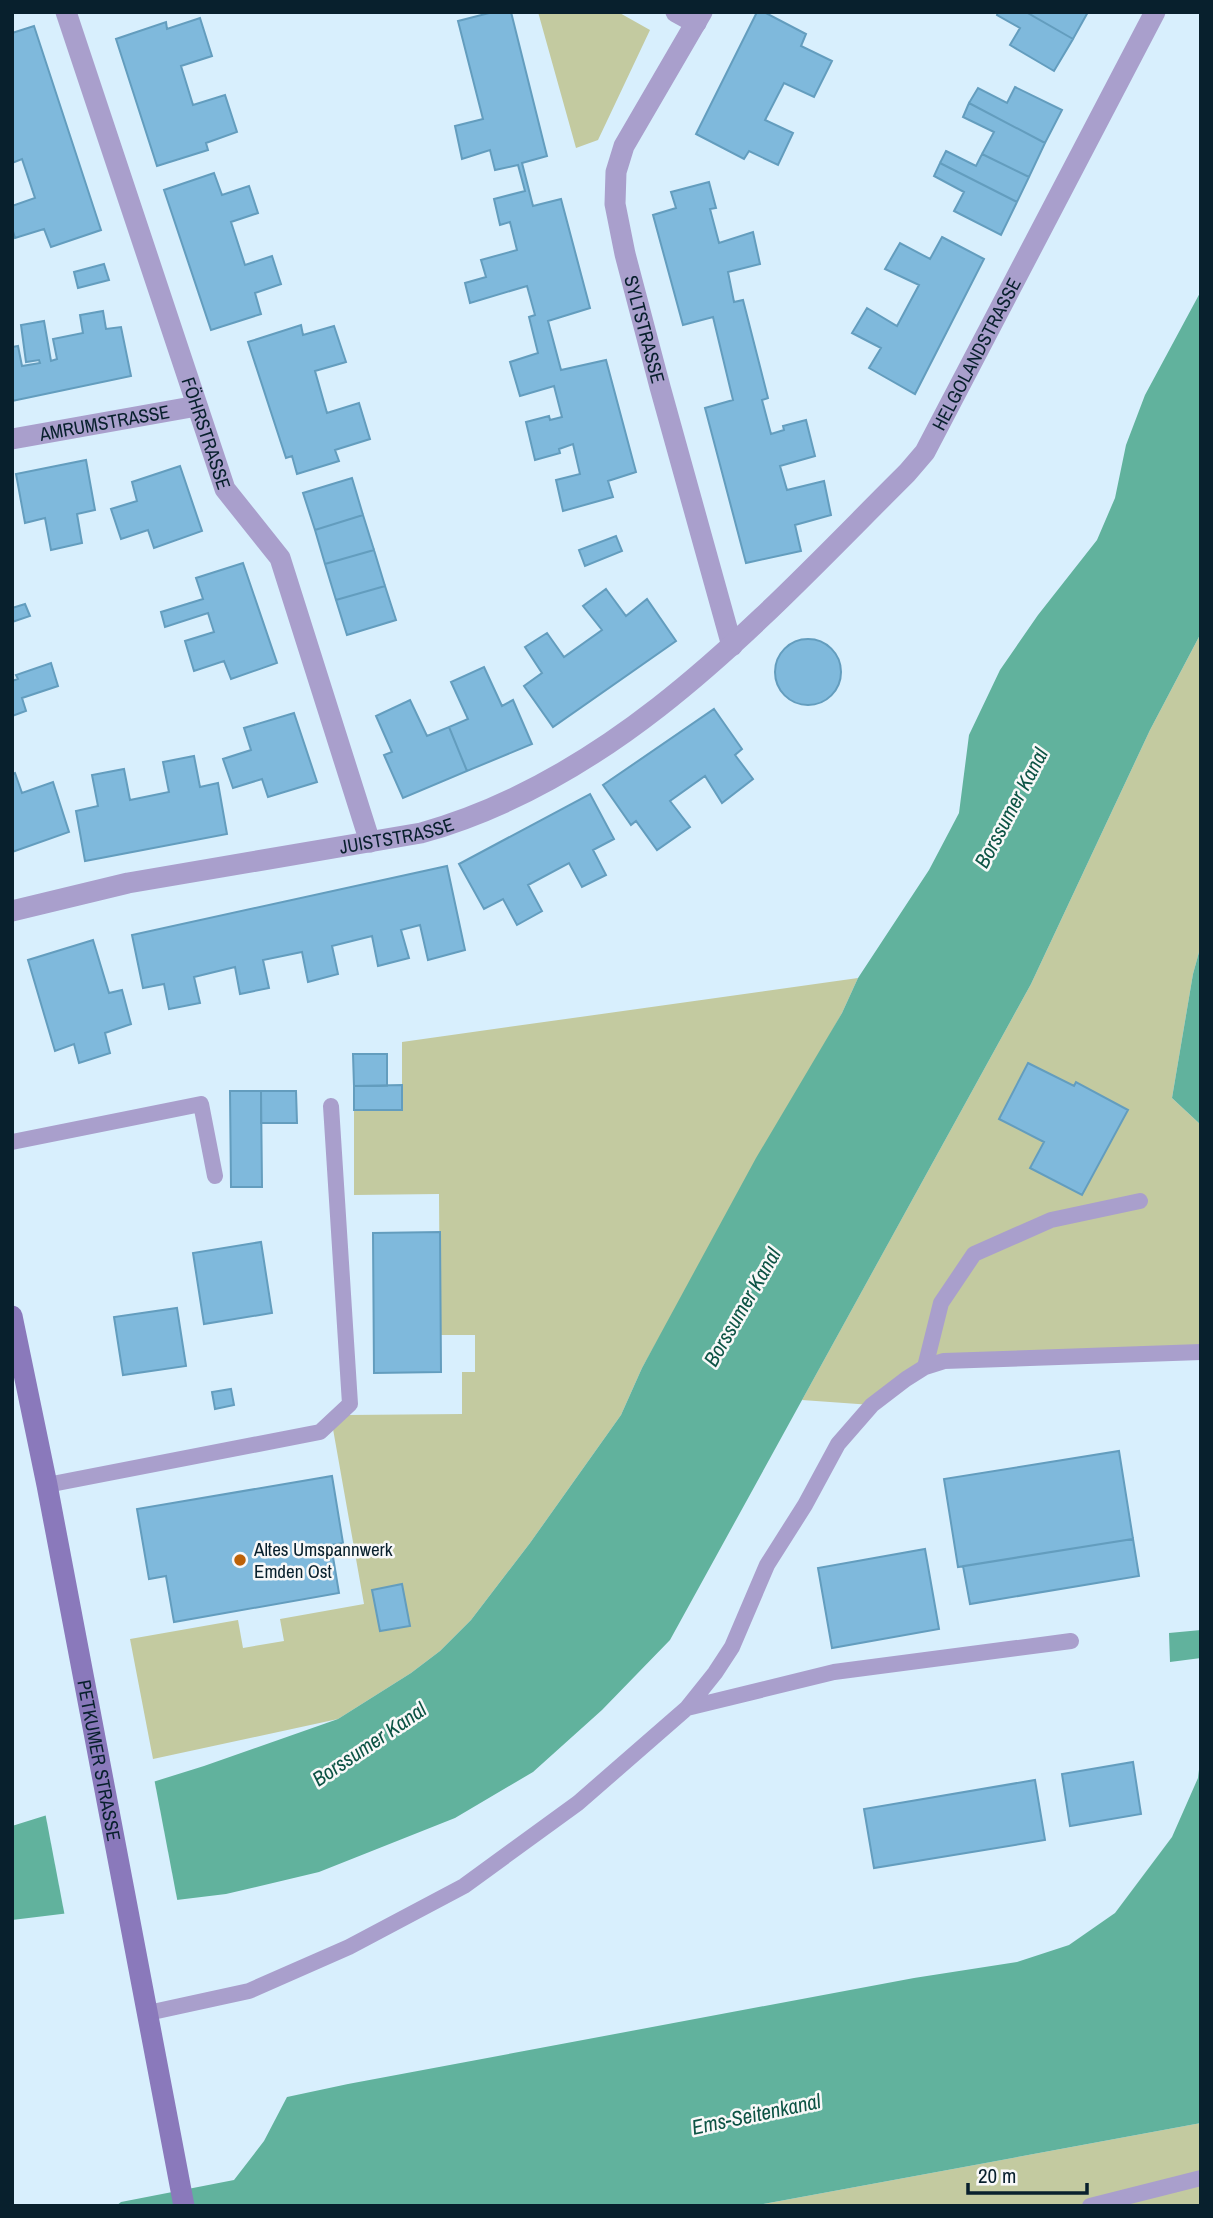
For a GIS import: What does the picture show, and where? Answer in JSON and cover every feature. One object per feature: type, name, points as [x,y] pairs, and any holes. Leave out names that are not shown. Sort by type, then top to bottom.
[{"type":"main road","name":"PETKUMER STRASSE","points":[[12,1316],[47,1485],[184,2206]]},
{"type":"street","name":"FÖHRSTRASSE","points":[[66,12],[225,489],[280,558],[370,842]]},
{"type":"street","points":[[676,12],[699,18]]},
{"type":"street","name":"HELGOLANDSTRASSE","points":[[732,646],[925,452],[1155,12]]},
{"type":"street","name":"SYLTSTRASSE","points":[[699,18],[624,146],[616,172],[615,204],[625,254],[660,387],[732,646]]},
{"type":"street","name":"AMRUMSTRASSE","points":[[12,439],[197,406]]},
{"type":"street","name":"JUISTSTRASSE","points":[[12,911],[128,883],[421,833],[466,819],[506,803],[577,765],[669,699],[732,646]]},
{"type":"lane","points":[[12,1142],[201,1104],[215,1176]]},
{"type":"lane","points":[[47,1485],[320,1432],[350,1404],[331,1106]]},
{"type":"lane","points":[[926,1367],[942,1303],[974,1254],[1051,1220],[1140,1201]]},
{"type":"lane","points":[[148,2013],[249,1991],[349,1948],[464,1886],[579,1803],[687,1708],[715,1673],[732,1647],[767,1565],[805,1505],[838,1444],[872,1405],[906,1379],[926,1367],[944,1361],[1201,1352]]},
{"type":"lane","points":[[687,1708],[834,1672],[1071,1642]]},
{"type":"lane","points":[[1090,2206],[1201,2178]]},
{"type":"shaded area","points":[[538,12],[618,12],[650,30],[598,140],[576,148]]},
{"type":"shaded area","points":[[1201,633],[1201,945],[1193,974],[1172,1098],[1201,1125],[1201,1352],[944,1361],[872,1405],[802,1400],[1031,984],[1150,730]]},
{"type":"shaded area","points":[[858,978],[842,1013],[642,1368],[621,1415],[530,1543],[471,1620],[440,1651],[411,1673],[338,1719],[153,1759],[130,1639],[238,1620],[243,1648],[284,1641],[280,1619],[364,1604],[333,1429],[348,1415],[462,1414],[462,1372],[475,1372],[475,1335],[440,1335],[439,1194],[354,1195],[354,1110],[402,1110],[402,1042]],"holes":[[[372,1590],[409,1626],[380,1631]]]},
{"type":"shaded area","points":[[1201,2123],[1201,2206],[753,2206],[1147,2133]]},
{"type":"water","name":"Borssumer Kanal","points":[[1201,291],[1201,633],[1150,730],[1031,984],[670,1640],[602,1710],[533,1772],[455,1818],[319,1872],[226,1894],[12,1920],[12,1826],[204,1766],[338,1719],[411,1673],[440,1651],[471,1620],[530,1543],[621,1415],[642,1368],[756,1158],[842,1013],[858,978],[929,870],[959,813],[969,735],[1000,670],[1038,615],[1097,540],[1115,498],[1126,445],[1145,395]]},
{"type":"water","points":[[1201,945],[1201,1125],[1172,1098],[1193,974]]},
{"type":"water","points":[[1201,1630],[1201,1658],[1170,1662],[1169,1633]]},
{"type":"water","name":"Ems-Seitenkanal","points":[[1201,1753],[1201,2123],[753,2206],[116,2206],[121,2202],[234,2180],[264,2141],[287,2097],[914,1978],[1017,1962],[1069,1945],[1115,1913],[1172,1837],[1198,1778]]},
{"type":"pier","points":[[154,1778],[178,1904],[65,1917],[45,1812]]},
{"type":"building","points":[[493,12],[511,12],[547,156],[522,163],[533,206],[561,199],[590,308],[548,321],[561,370],[606,360],[636,472],[608,481],[613,497],[563,511],[556,480],[580,474],[573,444],[559,449],[560,453],[535,460],[526,422],[549,416],[550,420],[562,417],[554,386],[520,396],[510,362],[538,353],[529,317],[535,315],[527,286],[470,303],[465,283],[486,277],[481,260],[517,250],[510,222],[500,225],[494,199],[525,191],[518,165],[495,170],[490,150],[462,159],[455,126],[483,119],[458,21]]},
{"type":"building","points":[[757,12],[764,12],[806,34],[801,46],[832,61],[814,97],[784,83],[765,120],[793,133],[778,165],[749,151],[744,159],[696,134]]},
{"type":"building","points":[[998,12],[1026,12],[1073,39],[1054,71],[1010,45],[1020,28],[997,15]]},
{"type":"building","points":[[1026,12],[1088,12],[1073,39]]},
{"type":"building","points":[[200,18],[212,56],[181,66],[193,105],[225,95],[237,132],[206,143],[208,150],[157,166],[116,39],[166,22],[167,29]]},
{"type":"building","points":[[34,26],[101,230],[51,247],[44,229],[15,238],[12,228],[12,206],[35,198],[22,159],[12,163],[12,33]]},
{"type":"building","points":[[1015,87],[1062,110],[1045,143],[969,103],[978,88],[1007,103]]},
{"type":"building","points":[[969,103],[1045,143],[1029,177],[982,154],[994,132],[963,117]]},
{"type":"building","points":[[946,151],[976,166],[982,154],[1029,177],[1017,202],[940,163]]},
{"type":"building","points":[[940,163],[1017,202],[1001,235],[954,211],[964,192],[934,176]]},
{"type":"building","points":[[214,173],[222,195],[249,186],[258,213],[231,222],[245,265],[272,256],[281,284],[255,293],[261,314],[211,330],[164,190]]},
{"type":"building","points":[[709,182],[716,208],[710,209],[719,243],[753,232],[760,264],[728,272],[734,302],[743,300],[768,398],[762,400],[771,434],[784,430],[783,426],[806,420],[815,456],[780,466],[787,490],[824,481],[831,515],[795,525],[801,551],[746,563],[705,408],[733,400],[713,317],[683,325],[653,215],[676,208],[671,192]]},
{"type":"building","points":[[942,237],[984,259],[915,394],[869,368],[881,348],[852,333],[867,308],[897,326],[919,285],[885,269],[900,243],[930,259]]},
{"type":"building","points":[[104,264],[109,280],[78,288],[74,272]]},
{"type":"building","points":[[103,311],[106,329],[121,327],[131,376],[12,401],[12,347],[18,346],[22,366],[40,363],[39,360],[26,362],[21,325],[44,321],[51,361],[57,359],[53,339],[83,333],[80,315]]},
{"type":"building","points":[[301,325],[303,335],[334,326],[346,362],[315,371],[327,413],[359,403],[370,439],[335,450],[339,461],[297,474],[292,456],[286,458],[248,342]]},
{"type":"building","points":[[86,460],[95,510],[77,514],[82,543],[51,550],[45,518],[25,523],[16,474]]},
{"type":"building","points":[[180,466],[202,531],[154,548],[148,530],[121,539],[111,509],[137,501],[132,482]]},
{"type":"building","points":[[352,478],[363,515],[315,530],[303,493]]},
{"type":"building","points":[[363,515],[374,550],[325,564],[315,530]]},
{"type":"building","points":[[616,536],[622,551],[585,566],[579,550]]},
{"type":"building","points":[[374,550],[385,586],[336,600],[325,564]]},
{"type":"building","points":[[243,563],[277,663],[231,679],[224,661],[194,671],[185,641],[214,632],[208,613],[165,627],[161,612],[203,599],[196,578]]},
{"type":"building","points":[[385,586],[396,620],[347,635],[336,600]]},
{"type":"building","points":[[606,589],[626,616],[647,599],[676,641],[553,727],[524,686],[542,673],[525,647],[547,633],[564,657],[602,630],[583,606]]},
{"type":"building","points":[[25,604],[30,616],[12,622],[12,608]]},
{"type":"building","points":[[808,639],[821,641],[836,654],[841,672],[839,685],[826,700],[808,705],[795,703],[780,690],[775,672],[777,659],[790,644]]},
{"type":"building","points":[[51,663],[58,686],[22,698],[26,711],[12,716],[12,681],[18,679],[16,675]]},
{"type":"building","points":[[484,667],[502,706],[513,700],[532,744],[467,771],[449,727],[468,719],[451,682]]},
{"type":"building","points":[[410,700],[427,736],[449,727],[467,771],[403,798],[384,755],[392,752],[376,716]]},
{"type":"building","points":[[714,709],[742,749],[735,755],[753,779],[722,803],[705,776],[670,801],[690,827],[657,850],[636,821],[631,825],[603,785]]},
{"type":"building","points":[[294,713],[317,782],[268,797],[262,779],[233,788],[223,759],[251,750],[244,728]]},
{"type":"building","points":[[194,756],[200,787],[218,783],[227,834],[85,861],[76,811],[98,806],[92,775],[124,769],[130,800],[169,792],[163,762]]},
{"type":"building","points":[[15,773],[22,793],[53,782],[69,832],[12,852],[12,774]]},
{"type":"building","points":[[590,794],[614,839],[593,850],[606,875],[582,887],[569,863],[528,885],[542,911],[517,925],[503,899],[484,909],[459,864]]},
{"type":"building","points":[[447,866],[465,950],[428,960],[420,925],[401,930],[409,958],[378,966],[372,936],[332,946],[338,974],[308,982],[302,952],[263,960],[269,988],[240,994],[235,967],[194,977],[200,1003],[169,1009],[164,984],[143,988],[132,935]]},
{"type":"building","points":[[93,940],[109,993],[122,990],[131,1024],[105,1033],[110,1053],[79,1063],[74,1044],[55,1051],[28,960]]},
{"type":"building","points":[[353,1054],[387,1054],[387,1086],[354,1086]]},
{"type":"building","points":[[1028,1063],[1074,1086],[1076,1082],[1128,1110],[1082,1195],[1030,1168],[1044,1142],[999,1119]]},
{"type":"building","points":[[402,1085],[402,1110],[354,1110],[354,1086]]},
{"type":"building","points":[[230,1091],[261,1091],[262,1187],[231,1187]]},
{"type":"building","points":[[261,1091],[296,1091],[297,1123],[261,1123]]},
{"type":"building","points":[[440,1232],[441,1372],[374,1373],[373,1233]]},
{"type":"building","points":[[261,1242],[272,1313],[204,1324],[193,1253]]},
{"type":"building","points":[[177,1308],[186,1366],[123,1375],[114,1317]]},
{"type":"building","points":[[231,1389],[234,1405],[215,1409],[212,1392]]},
{"type":"building","points":[[1119,1451],[1133,1539],[958,1567],[944,1479]]},
{"type":"building","name":"Altes Umspannwerk Emden Ost","points":[[332,1476],[343,1543],[331,1545],[339,1593],[174,1622],[166,1576],[149,1579],[137,1509]]},
{"type":"building","points":[[1133,1539],[1139,1576],[970,1604],[963,1566]]},
{"type":"building","points":[[925,1549],[939,1629],[832,1648],[818,1568]]},
{"type":"building","points":[[402,1584],[410,1626],[380,1631],[372,1590]]},
{"type":"building","points":[[1133,1762],[1141,1814],[1070,1826],[1062,1774]]},
{"type":"building","points":[[1035,1780],[1045,1840],[874,1868],[864,1809]]},
{"type":"place","name":"Altes Umspannwerk Emden Ost","points":[[240,1560]]}]
